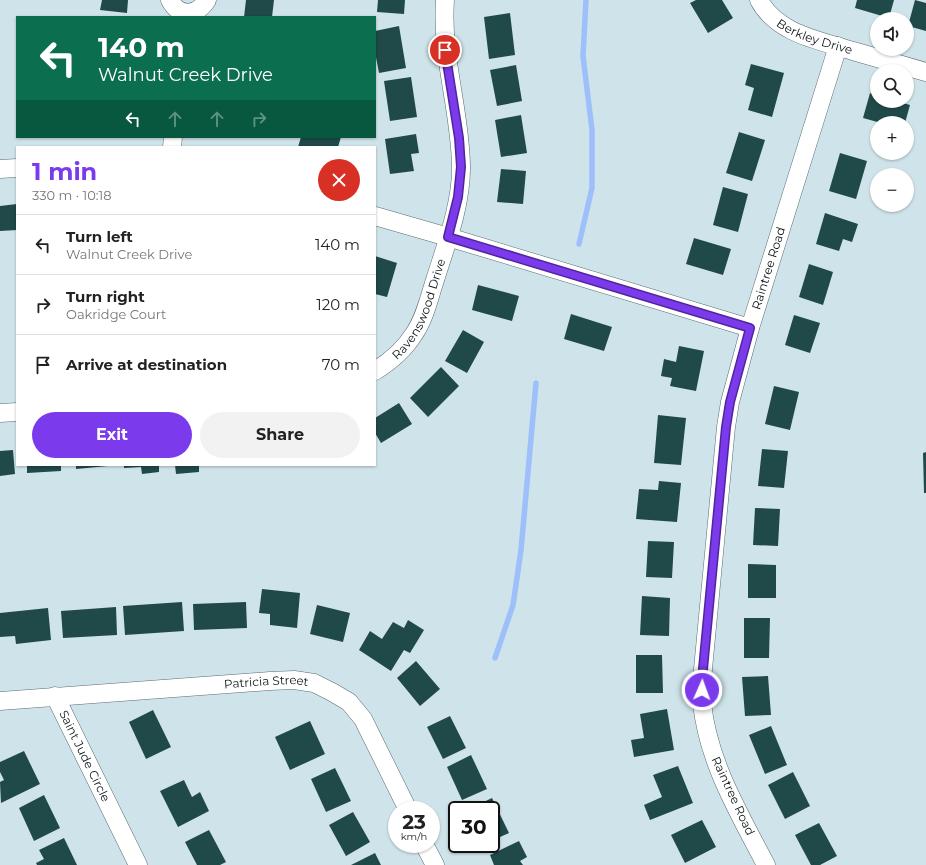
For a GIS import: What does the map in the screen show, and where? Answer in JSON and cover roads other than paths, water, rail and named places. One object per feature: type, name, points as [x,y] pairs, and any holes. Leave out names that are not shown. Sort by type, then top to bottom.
[{"type":"street","points":[[170,0],[174,7],[185,15],[198,10],[207,0]]},
{"type":"street","name":"Ravenswood Drive","points":[[376,370],[388,363],[402,350],[415,333],[423,316],[448,237],[458,197],[461,167],[459,138],[445,50],[445,0]]},
{"type":"street","name":"Berkley Drive","points":[[759,0],[773,17],[806,38],[926,72]]},
{"type":"street","name":"Raintree Road","points":[[766,865],[726,789],[710,745],[705,725],[702,701],[703,669],[726,427],[730,402],[750,328],[838,46]]},
{"type":"street","points":[[0,169],[16,168]]},
{"type":"street","points":[[376,216],[750,328]]},
{"type":"street","points":[[0,413],[16,412]]},
{"type":"street","name":"Patricia Street","points":[[55,696],[270,681],[294,680],[314,683],[349,702],[363,719],[404,801]]},
{"type":"street","name":"Saint Jude Circle","points":[[0,701],[55,696],[138,865]]},
{"type":"street","points":[[429,853],[435,865]]},
{"type":"waterway","points":[[579,244],[592,188],[592,130],[583,56],[586,0]]},
{"type":"waterway","points":[[495,658],[513,605],[521,550],[536,383]]}]
